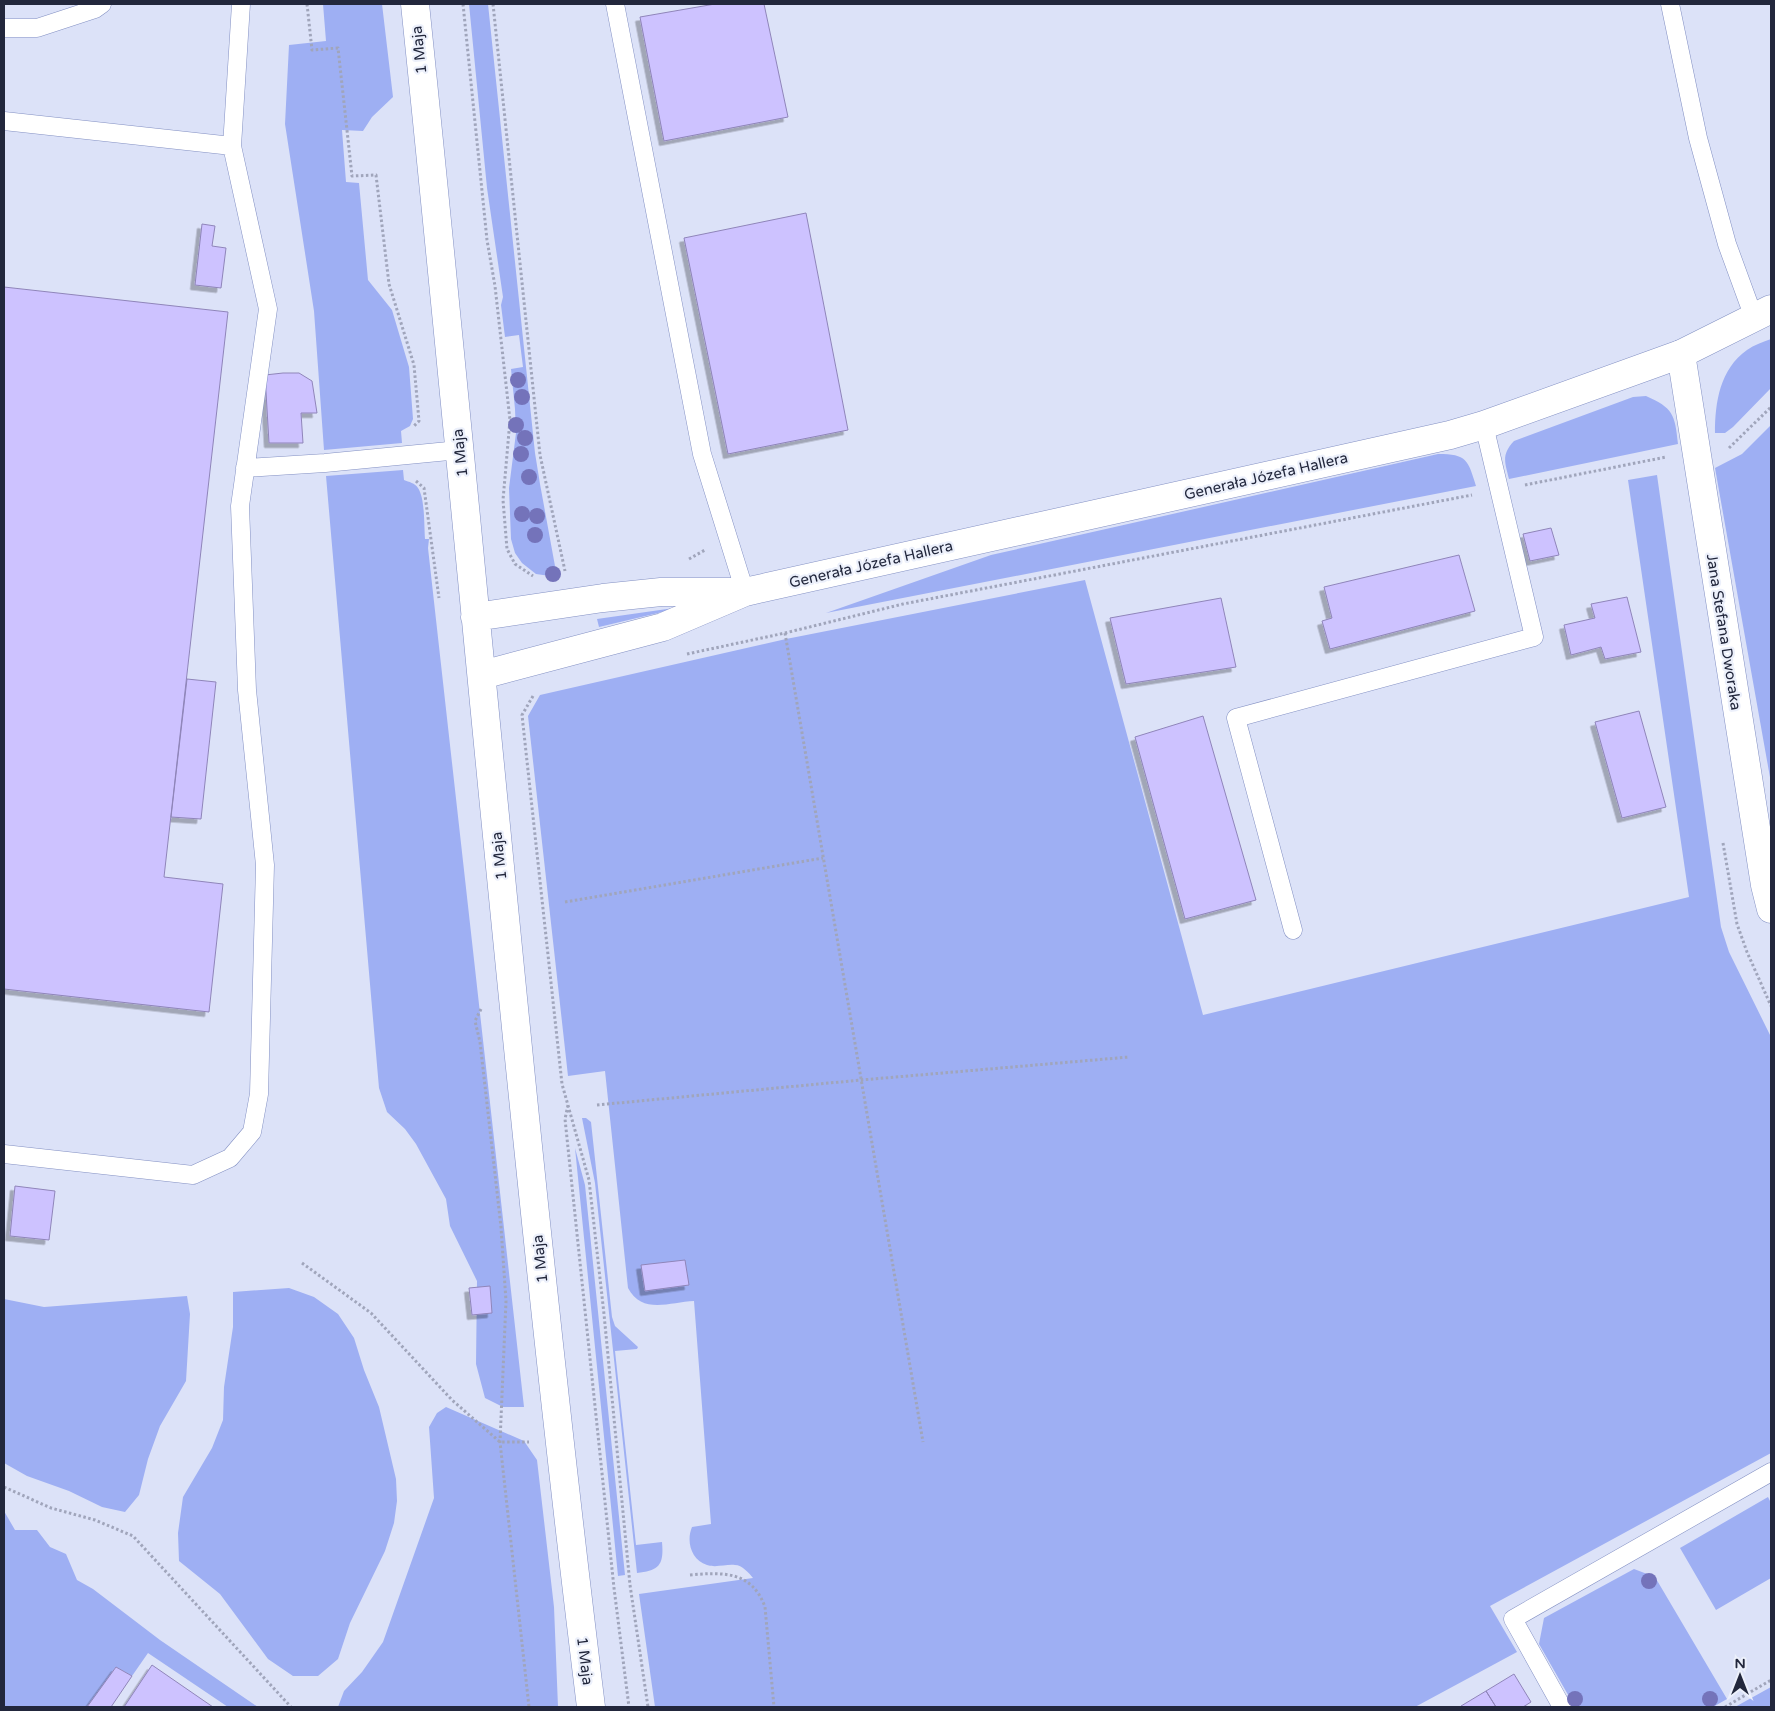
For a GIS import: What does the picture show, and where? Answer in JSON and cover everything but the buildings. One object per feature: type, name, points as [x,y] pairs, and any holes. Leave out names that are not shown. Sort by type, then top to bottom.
[{"type":"street","name":"1 Maja","points":[[414,4],[524,1109],[559,1442],[591,1707]]},
{"type":"street","name":"Generała Józefa Hallera","points":[[482,675],[663,627],[746,592],[1441,437],[1484,425],[1681,354],[1762,313]]},
{"type":"street","name":"Jana Stefana Dworaka","points":[[1681,354],[1765,885],[1771,910]]},
{"type":"street","name":"Generała Józefa Hallera","points":[[475,618],[603,598],[661,592],[746,592]]},
{"type":"lane","points":[[4,28],[37,28],[95,9],[102,4]]},
{"type":"lane","points":[[4,1154],[193,1175],[230,1158],[252,1132],[259,1094],[265,866],[247,690],[240,506],[268,309],[232,146],[241,4]]},
{"type":"lane","points":[[615,4],[702,454],[746,592]]},
{"type":"lane","points":[[1670,4],[1698,138],[1727,244],[1762,313]]},
{"type":"lane","points":[[4,121],[232,146]]},
{"type":"lane","points":[[1293,930],[1236,718],[1534,637],[1484,425]]},
{"type":"lane","points":[[245,468],[325,463],[459,450]]},
{"type":"lane","points":[[1562,1707],[1513,1619],[1771,1472]]},
{"type":"path","points":[[307,4],[312,50],[338,48],[352,176],[376,175],[388,284],[414,365],[419,421],[405,435],[409,475],[424,488],[440,603]]},
{"type":"path","points":[[464,4],[487,240],[495,286],[510,420],[503,500],[508,549],[515,564],[531,575],[540,578]]},
{"type":"path","points":[[493,4],[540,455],[566,579]]},
{"type":"path","points":[[680,560],[689,559],[703,552],[706,548]]},
{"type":"path","points":[[682,655],[785,633],[902,604],[1178,552]]},
{"type":"path","points":[[785,633],[923,1442]]},
{"type":"path","points":[[534,695],[522,715],[562,1084],[589,1180],[630,1585],[648,1707]]},
{"type":"path","points":[[565,902],[823,858]]},
{"type":"path","points":[[482,1008],[475,1021],[480,1042],[499,1210],[506,1301],[500,1442],[529,1707]]},
{"type":"path","points":[[597,1105],[1129,1057]]},
{"type":"path","points":[[568,1104],[565,1119],[566,1129],[614,1588],[629,1707]]},
{"type":"path","points":[[302,1263],[371,1313],[452,1400],[500,1442],[559,1442]]},
{"type":"path","points":[[4,1487],[51,1508],[95,1520],[133,1536],[291,1707]]},
{"type":"path","points":[[690,1575],[711,1573],[735,1576],[752,1584],[761,1594],[765,1607],[774,1707]]},
{"type":"path","points":[[1725,1707],[1771,1680]]},
{"type":"shaded area","points":[[323,4],[382,4],[393,97],[372,117],[363,131],[342,130],[346,182],[359,183],[368,280],[392,310],[409,367],[413,419],[410,426],[401,431],[402,443],[324,450],[314,311],[285,124],[289,45],[326,41]]},
{"type":"shaded area","points":[[469,4],[488,4],[535,453],[557,577],[536,574],[522,563],[515,553],[511,539],[509,488],[516,433],[511,369],[523,367],[519,335],[505,337],[501,305],[503,297],[487,188]]},
{"type":"shaded area","points":[[1771,339],[1771,388],[1733,427],[1725,433],[1715,433],[1718,398],[1725,376],[1738,358],[1747,350]]},
{"type":"shaded area","points":[[1646,396],[1662,404],[1671,413],[1676,426],[1678,444],[1509,479],[1505,459],[1507,450],[1514,441],[1633,397]]},
{"type":"shaded area","points":[[1771,425],[1771,783],[1715,468],[1742,454]]},
{"type":"shaded area","points":[[1438,454],[1455,455],[1465,460],[1471,470],[1476,486],[826,613],[991,555]]},
{"type":"shaded area","points":[[403,470],[404,480],[415,485],[420,492],[423,505],[425,539],[429,539],[428,548],[524,1407],[503,1407],[485,1398],[476,1364],[477,1281],[450,1226],[446,1199],[416,1144],[405,1129],[387,1112],[379,1088],[326,476]]},
{"type":"shaded area","points":[[1657,475],[1721,927],[1729,952],[1771,1037],[1771,1453],[1490,1606],[1517,1652],[1415,1707],[655,1707],[639,1594],[753,1578],[738,1565],[714,1566],[702,1563],[691,1549],[690,1532],[692,1527],[711,1524],[694,1301],[657,1305],[649,1304],[641,1302],[628,1288],[605,1071],[568,1076],[528,716],[540,695],[786,639],[1085,580],[1203,1015],[1689,897],[1628,480]]},
{"type":"shaded area","points":[[674,608],[599,627],[597,619]]},
{"type":"shaded area","points":[[582,1118],[586,1118],[591,1122],[612,1317],[615,1326],[638,1347],[637,1349],[615,1351],[636,1545],[662,1542],[662,1556],[659,1565],[645,1572],[637,1573],[595,1183]]},
{"type":"shaded area","points":[[575,1148],[585,1185],[625,1575],[618,1576]]},
{"type":"shaded area","points":[[289,1288],[314,1297],[338,1314],[354,1338],[379,1407],[396,1479],[397,1501],[394,1523],[385,1551],[350,1623],[338,1659],[318,1676],[293,1676],[268,1659],[220,1594],[179,1561],[178,1533],[183,1497],[212,1448],[223,1420],[224,1387],[233,1327],[233,1292]]},
{"type":"shaded area","points":[[187,1296],[190,1314],[186,1381],[160,1426],[148,1459],[139,1495],[125,1512],[102,1507],[69,1491],[27,1476],[4,1463],[4,1299],[44,1307]]},
{"type":"shaded area","points":[[446,1407],[524,1441],[537,1460],[554,1607],[558,1707],[338,1707],[344,1691],[362,1672],[383,1642],[434,1498],[429,1427],[437,1413]]},
{"type":"shaded area","points":[[1768,1497],[1771,1503],[1771,1578],[1716,1610],[1680,1548]]},
{"type":"shaded area","points":[[4,1511],[15,1530],[37,1530],[50,1547],[66,1554],[77,1580],[93,1589],[160,1640],[258,1707],[228,1707],[148,1653],[132,1676],[116,1667],[87,1707],[4,1707]]},
{"type":"shaded area","points":[[1634,1569],[1655,1577],[1727,1699],[1713,1707],[1575,1707],[1539,1644],[1544,1618]]},
{"type":"shaded area","points":[[1771,1687],[1771,1707],[1735,1707]]}]
